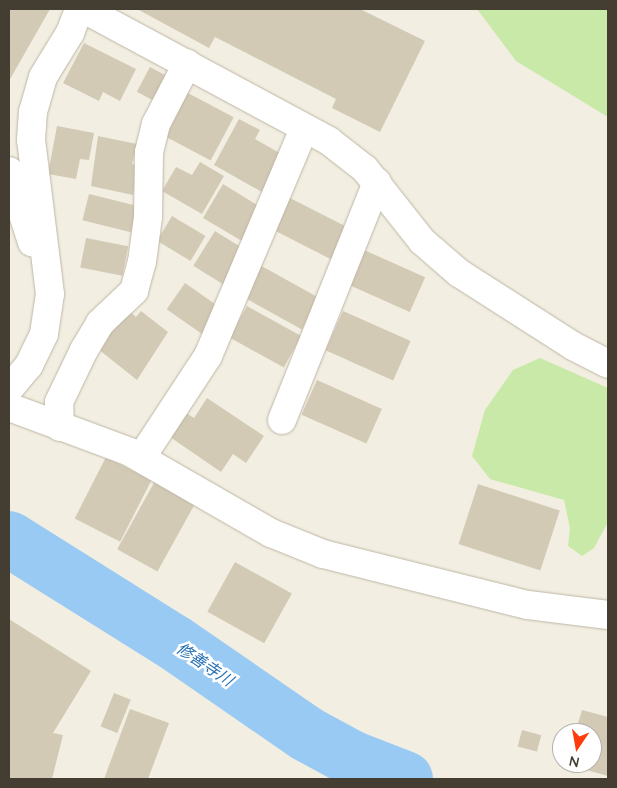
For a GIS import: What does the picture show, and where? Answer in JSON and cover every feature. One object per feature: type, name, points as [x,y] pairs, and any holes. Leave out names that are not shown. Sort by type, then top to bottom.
[{"type":"street","points":[[9,389],[29,366],[44,334],[49,283],[31,140],[33,112],[43,77],[70,33],[78,9]]},
{"type":"street","points":[[84,9],[329,141],[377,182],[422,241],[459,273],[573,346],[608,364]]},
{"type":"street","points":[[60,426],[59,402],[84,350],[100,324],[134,291],[142,262],[148,217],[149,152],[156,124],[187,64]]},
{"type":"street","points":[[141,458],[208,356],[304,129]]},
{"type":"street","points":[[9,171],[49,283]]},
{"type":"street","points":[[282,420],[377,182]]},
{"type":"street","points":[[9,408],[141,458],[271,533],[323,554],[528,605],[608,615]]},
{"type":"green space","points":[[477,9],[608,9],[608,117],[516,61]]},
{"type":"green space","points":[[540,358],[608,388],[608,522],[594,548],[582,556],[568,546],[570,528],[564,500],[490,479],[472,456],[485,410],[513,370]]},
{"type":"building","points":[[9,9],[50,9],[9,81]]},
{"type":"building","points":[[137,9],[360,9],[425,41],[380,132],[332,108],[336,99],[215,37],[209,48]]},
{"type":"building","points":[[84,43],[136,69],[120,101],[103,92],[99,101],[63,83]]},
{"type":"building","points":[[150,67],[167,76],[154,101],[137,92]]},
{"type":"building","points":[[186,92],[234,117],[211,161],[163,135]]},
{"type":"building","points":[[239,119],[260,130],[255,139],[283,155],[262,192],[214,165]]},
{"type":"building","points":[[57,126],[94,133],[89,160],[80,159],[76,179],[48,174]]},
{"type":"building","points":[[98,136],[137,144],[132,164],[139,166],[133,195],[91,186]]},
{"type":"building","points":[[200,162],[224,176],[202,214],[162,191],[176,167],[192,175]]},
{"type":"building","points":[[223,184],[259,206],[247,244],[203,218]]},
{"type":"building","points":[[89,194],[138,206],[131,232],[82,220]]},
{"type":"building","points":[[290,198],[348,228],[332,260],[274,230]]},
{"type":"building","points":[[172,216],[205,236],[190,261],[157,241]]},
{"type":"building","points":[[215,231],[246,250],[224,285],[193,266]]},
{"type":"building","points":[[86,238],[128,246],[122,276],[80,267]]},
{"type":"building","points":[[364,250],[425,277],[410,312],[349,285]]},
{"type":"building","points":[[258,264],[319,298],[302,329],[241,295]]},
{"type":"building","points":[[185,283],[221,308],[203,334],[167,309]]},
{"type":"building","points":[[247,306],[301,336],[284,368],[230,337]]},
{"type":"building","points":[[129,311],[136,317],[141,311],[168,332],[137,380],[98,349]]},
{"type":"building","points":[[343,311],[411,341],[393,380],[326,350]]},
{"type":"building","points":[[317,380],[382,409],[366,444],[302,415]]},
{"type":"building","points":[[207,398],[264,436],[246,463],[233,454],[221,472],[170,437],[186,413],[194,418]]},
{"type":"building","points":[[106,457],[151,480],[120,542],[75,518]]},
{"type":"building","points":[[155,481],[195,503],[157,572],[117,549]]},
{"type":"building","points":[[478,484],[560,511],[540,570],[459,544]]},
{"type":"building","points":[[235,562],[292,594],[264,643],[207,612]]},
{"type":"building","points":[[9,619],[91,671],[53,733],[63,735],[52,779],[9,779]]},
{"type":"building","points":[[114,693],[131,700],[117,733],[101,726]]},
{"type":"building","points":[[130,709],[169,723],[148,779],[104,779]]},
{"type":"building","points":[[582,710],[608,717],[608,776],[597,773],[602,773],[602,723],[578,723]]},
{"type":"building","points":[[522,730],[541,735],[537,752],[518,746]]},
{"type":"waterway","name":"修善寺川","points":[[9,539],[175,643],[307,734],[351,758],[405,779]]}]
